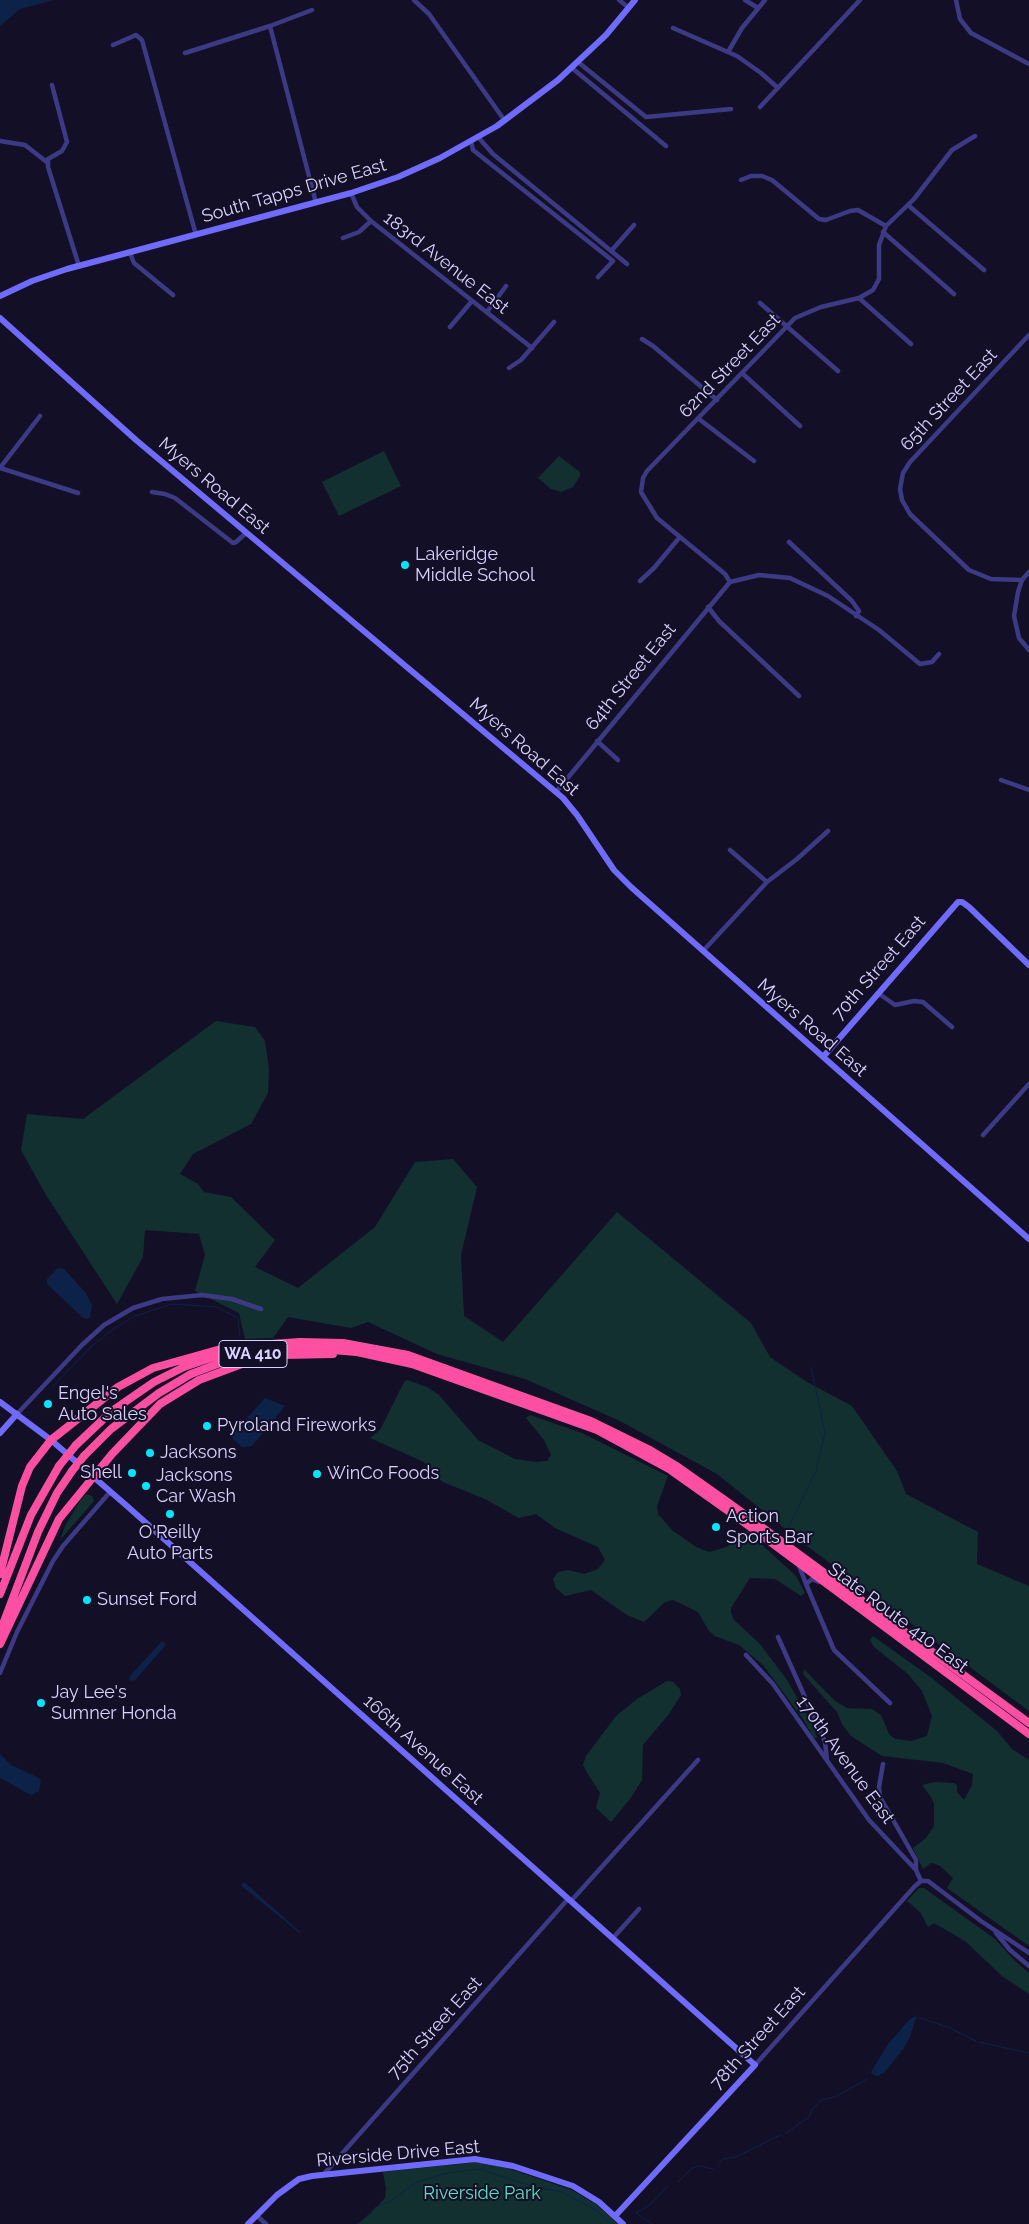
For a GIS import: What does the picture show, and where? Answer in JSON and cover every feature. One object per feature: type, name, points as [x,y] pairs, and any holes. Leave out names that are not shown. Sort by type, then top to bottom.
[{"type":"highway","name":"WA 410","points":[[0,1594],[31,1515],[59,1466],[76,1445],[112,1410],[154,1382],[215,1356],[256,1345],[314,1342],[374,1348],[408,1355],[486,1387]]},
{"type":"highway","points":[[0,1574],[25,1477],[36,1458],[51,1440],[118,1387],[142,1373],[210,1351],[256,1345]]},
{"type":"highway","name":"WA 410","points":[[0,1632],[38,1532],[57,1494],[72,1471],[84,1456],[125,1417],[159,1393],[191,1374],[236,1357],[290,1349],[335,1350],[393,1359],[450,1378],[486,1387]]},
{"type":"highway","points":[[0,1644],[59,1519],[92,1477],[147,1415],[160,1404],[199,1380],[250,1361],[283,1355],[341,1355],[386,1361],[450,1378]]},
{"type":"highway","name":"State Route 410 East","points":[[486,1387],[596,1430],[625,1444],[692,1484],[1029,1734]]},
{"type":"highway","name":"State Route 410 East","points":[[486,1387],[591,1421],[648,1449],[678,1467],[1029,1723]]},
{"type":"street","points":[[414,0],[429,14],[504,120]]},
{"type":"street","points":[[619,0],[629,8]]},
{"type":"street","name":"South Tapps Drive East","points":[[3,295],[43,277],[79,266],[316,203],[411,172],[478,138],[572,68],[635,0]]},
{"type":"street","points":[[745,0],[758,8]]},
{"type":"street","points":[[728,52],[742,28],[765,0]]},
{"type":"street","points":[[760,107],[860,0]]},
{"type":"street","points":[[956,0],[960,19],[971,33],[1029,64]]},
{"type":"street","points":[[185,53],[270,26],[312,10]]},
{"type":"street","points":[[270,26],[316,203]]},
{"type":"street","points":[[674,28],[728,52],[753,67],[778,88]]},
{"type":"street","points":[[113,44],[136,35],[142,40],[196,235]]},
{"type":"street","points":[[578,62],[646,117],[731,109]]},
{"type":"street","points":[[572,68],[666,146]]},
{"type":"street","points":[[52,86],[67,142],[62,152],[49,157],[48,163],[79,266]]},
{"type":"street","name":"62nd Street East","points":[[679,538],[664,525],[644,498],[641,485],[647,471],[699,419],[786,326],[800,315],[821,306],[859,298],[870,292],[878,282],[879,245],[886,226],[908,205],[952,150],[975,136]]},
{"type":"street","points":[[478,138],[493,154],[628,264]]},
{"type":"street","points":[[0,141],[25,145],[48,163]]},
{"type":"street","points":[[471,142],[473,150],[613,261],[598,278]]},
{"type":"street","points":[[741,180],[751,176],[762,176],[772,180],[819,219],[826,220],[858,210],[886,226]]},
{"type":"street","name":"183rd Avenue East","points":[[351,193],[357,207],[371,221],[532,348]]},
{"type":"street","points":[[908,205],[984,270]]},
{"type":"street","points":[[343,238],[358,232],[371,221]]},
{"type":"street","points":[[612,250],[634,225]]},
{"type":"street","points":[[883,232],[954,294]]},
{"type":"street","points":[[130,253],[134,263],[173,295]]},
{"type":"street","points":[[487,312],[506,286]]},
{"type":"street","points":[[0,302],[3,295]]},
{"type":"street","points":[[859,298],[911,344]]},
{"type":"street","points":[[450,327],[472,301]]},
{"type":"street","points":[[760,303],[838,370]]},
{"type":"street","points":[[0,311],[11,328]]},
{"type":"street","name":"Myers Road East","points":[[0,318],[136,440],[556,792],[577,815],[614,870],[1029,1239]]},
{"type":"street","points":[[509,368],[521,360],[554,322]]},
{"type":"street","name":"65th Street East","points":[[1022,580],[991,579],[969,570],[910,514],[902,500],[900,489],[903,473],[910,462],[1029,336]]},
{"type":"street","points":[[642,338],[653,346],[716,401],[642,338]]},
{"type":"street","points":[[742,373],[800,426]]},
{"type":"street","points":[[40,416],[0,468],[78,493]]},
{"type":"street","points":[[699,419],[754,461]]},
{"type":"street","points":[[152,492],[166,494],[175,498],[229,541],[236,542],[246,533]]},
{"type":"street","points":[[640,581],[654,568],[679,538],[725,574],[730,582],[759,575],[790,578],[823,593],[879,630],[916,662],[924,665],[932,662],[940,654]]},
{"type":"street","points":[[789,542],[852,601],[859,611],[856,616]]},
{"type":"street","points":[[1029,572],[1022,580],[1015,600],[1014,621],[1019,638],[1029,650]]},
{"type":"street","name":"64th Street East","points":[[556,792],[730,582]]},
{"type":"street","points":[[708,607],[719,621],[799,696]]},
{"type":"street","points":[[597,742],[618,760]]},
{"type":"street","points":[[1001,780],[1029,790]]},
{"type":"street","points":[[703,951],[767,882],[797,860],[828,831]]},
{"type":"street","points":[[730,850],[767,882]]},
{"type":"street","name":"70th Street East","points":[[823,1057],[952,907],[960,902],[969,907],[1029,966]]},
{"type":"street","points":[[878,993],[895,1005],[914,1000],[923,1002],[952,1027]]},
{"type":"street","points":[[983,1135],[1029,1084]]},
{"type":"street","points":[[0,1433],[82,1345],[104,1325],[133,1308],[171,1297],[202,1295],[232,1299],[261,1309]]},
{"type":"street","name":"166th Avenue East","points":[[0,1402],[51,1440],[755,2065]]},
{"type":"street","points":[[0,1673],[56,1556],[110,1492]]},
{"type":"street","points":[[798,1562],[834,1650],[890,1703]]},
{"type":"street","points":[[806,1584],[812,1580],[817,1580],[829,1589],[838,1591]]},
{"type":"street","points":[[778,1637],[825,1742],[827,1761]]},
{"type":"street","name":"170th Avenue East","points":[[746,1655],[773,1684],[876,1828],[916,1870],[922,1881]]},
{"type":"street","name":"75th Street East","points":[[323,2175],[698,1760]]},
{"type":"street","points":[[883,1764],[879,1787],[880,1798],[916,1860],[916,1870]]},
{"type":"street","points":[[922,1881],[928,1881],[994,1930],[1029,1953]]},
{"type":"street","name":"78th Street East","points":[[616,2215],[755,2065],[915,1886],[922,1881]]},
{"type":"street","points":[[613,1938],[639,1909]]},
{"type":"street","points":[[994,1930],[1010,1950],[1029,1966]]},
{"type":"street","name":"Riverside Drive East","points":[[248,2224],[294,2181],[323,2175],[462,2160],[486,2160],[521,2168],[573,2186],[616,2215],[623,2224]]},
{"type":"street","points":[[257,2216],[266,2224]]},
{"type":"green space","points":[[384,451],[401,486],[339,516],[322,482]]},
{"type":"green space","points":[[559,456],[580,472],[580,476],[573,487],[561,492],[551,489],[538,478]]},
{"type":"green space","points":[[216,1021],[255,1027],[265,1041],[269,1069],[268,1093],[251,1124],[193,1154],[180,1174],[198,1184],[204,1192],[231,1197],[275,1240],[255,1267],[298,1288],[375,1227],[415,1162],[453,1159],[477,1187],[461,1255],[464,1316],[503,1342],[617,1212],[751,1323],[770,1357],[807,1382],[852,1406],[897,1471],[906,1494],[978,1532],[977,1564],[1029,1586],[1029,1711],[803,1543],[717,1474],[620,1421],[525,1379],[437,1354],[368,1322],[351,1328],[288,1317],[273,1338],[245,1339],[239,1313],[195,1291],[205,1255],[199,1234],[145,1230],[143,1257],[117,1304],[46,1195],[21,1150],[27,1114],[83,1119]]},
{"type":"green space","points":[[407,1380],[427,1387],[439,1395],[478,1440],[515,1459],[536,1462],[547,1461],[551,1455],[544,1440],[526,1418],[530,1415],[582,1433],[668,1476],[657,1506],[658,1514],[672,1530],[696,1547],[709,1552],[727,1547],[747,1531],[796,1576],[805,1593],[801,1596],[775,1579],[750,1578],[731,1608],[731,1613],[734,1620],[760,1644],[787,1680],[813,1726],[817,1738],[814,1738],[803,1719],[763,1665],[739,1645],[715,1636],[709,1631],[698,1612],[673,1600],[665,1602],[644,1622],[627,1615],[591,1590],[565,1596],[556,1588],[553,1579],[558,1572],[568,1570],[584,1574],[598,1569],[605,1560],[598,1547],[555,1528],[536,1514],[519,1518],[485,1499],[443,1482],[430,1471],[424,1462],[370,1438],[380,1430],[404,1382]]},
{"type":"green space","points":[[86,1494],[92,1496],[94,1501],[60,1540],[65,1526]]},
{"type":"green space","points":[[873,1636],[933,1679],[997,1731],[1012,1749],[1029,1760],[1029,1946],[947,1888],[953,1878],[939,1865],[931,1863],[923,1869],[913,1848],[926,1838],[934,1826],[934,1804],[922,1785],[935,1782],[953,1783],[957,1785],[957,1792],[964,1800],[972,1785],[973,1774],[943,1763],[882,1756],[851,1736],[842,1724],[837,1712],[803,1674],[804,1669],[835,1701],[847,1708],[872,1709],[881,1715],[889,1734],[895,1739],[911,1741],[927,1736],[932,1716],[922,1691],[908,1674],[874,1647],[870,1640]]},
{"type":"green space","points":[[667,1681],[673,1682],[680,1689],[681,1695],[669,1714],[643,1745],[642,1780],[630,1799],[611,1822],[596,1808],[600,1793],[583,1765],[586,1756],[616,1716],[637,1699]]},
{"type":"green space","points":[[919,1888],[924,1888],[995,1939],[1029,1973],[1029,1994],[1002,1976],[965,1941],[934,1923],[928,1927],[920,1912],[907,1901]]},
{"type":"green space","name":"Riverside Park","points":[[478,2162],[495,2164],[572,2190],[597,2205],[618,2224],[357,2224],[369,2215],[385,2198],[386,2189],[383,2172]]},
{"type":"water","points":[[0,0],[54,0],[20,9],[0,26]]},
{"type":"water","points":[[58,1268],[64,1269],[86,1293],[92,1306],[90,1318],[82,1317],[47,1284],[47,1279]]},
{"type":"water","points":[[265,1398],[285,1406],[252,1446],[242,1447],[233,1439],[232,1435]]},
{"type":"water","points":[[162,1641],[166,1644],[164,1647],[135,1680],[129,1679],[130,1676]]},
{"type":"water","points":[[0,1754],[11,1765],[41,1780],[39,1791],[31,1795],[0,1778]]},
{"type":"water","points":[[244,1882],[301,1934],[243,1887],[241,1885]]},
{"type":"water","points":[[917,2015],[910,2037],[904,2048],[884,2073],[877,2076],[872,2074],[871,2072],[888,2044],[909,2020]]},
{"type":"waterway","points":[[52,1387],[91,1347],[113,1329],[135,1316],[172,1304],[217,1307],[238,1318],[240,1336]]},
{"type":"waterway","points":[[787,1530],[816,1471],[825,1433],[811,1367]]},
{"type":"waterway","points":[[0,1414],[4,1417]]},
{"type":"waterway","points":[[918,2017],[950,2028],[976,2041]]},
{"type":"waterway","points":[[979,2042],[1029,2053]]},
{"type":"waterway","points":[[786,2133],[809,2117],[812,2109],[822,2100],[837,2096],[867,2079]]},
{"type":"waterway","points":[[719,2163],[723,2159],[736,2157],[780,2135]]},
{"type":"waterway","points":[[678,2182],[692,2168],[700,2166],[713,2169]]},
{"type":"waterway","points":[[359,2224],[376,2207],[389,2202],[417,2182],[447,2173],[480,2169],[534,2187],[562,2192],[596,2210],[610,2224]]},
{"type":"waterway","points":[[652,2224],[636,2213],[651,2204],[668,2186]]},
{"type":"place","name":"Lakeridge Middle School","points":[[405,565]]},
{"type":"place","name":"Engel's Auto Sales","points":[[48,1404]]},
{"type":"place","name":"Pyroland Fireworks","points":[[207,1426]]},
{"type":"place","name":"Jacksons","points":[[150,1453]]},
{"type":"place","name":"Shell","points":[[132,1473]]},
{"type":"place","name":"WinCo Foods","points":[[317,1474]]},
{"type":"place","name":"Jacksons Car Wash","points":[[146,1486]]},
{"type":"place","name":"O'Reilly Auto Parts","points":[[170,1514]]},
{"type":"place","name":"Action Sports Bar","points":[[716,1527]]},
{"type":"place","name":"Sunset Ford","points":[[87,1600]]},
{"type":"place","name":"Jay Lee's Sumner Honda","points":[[41,1703]]}]
